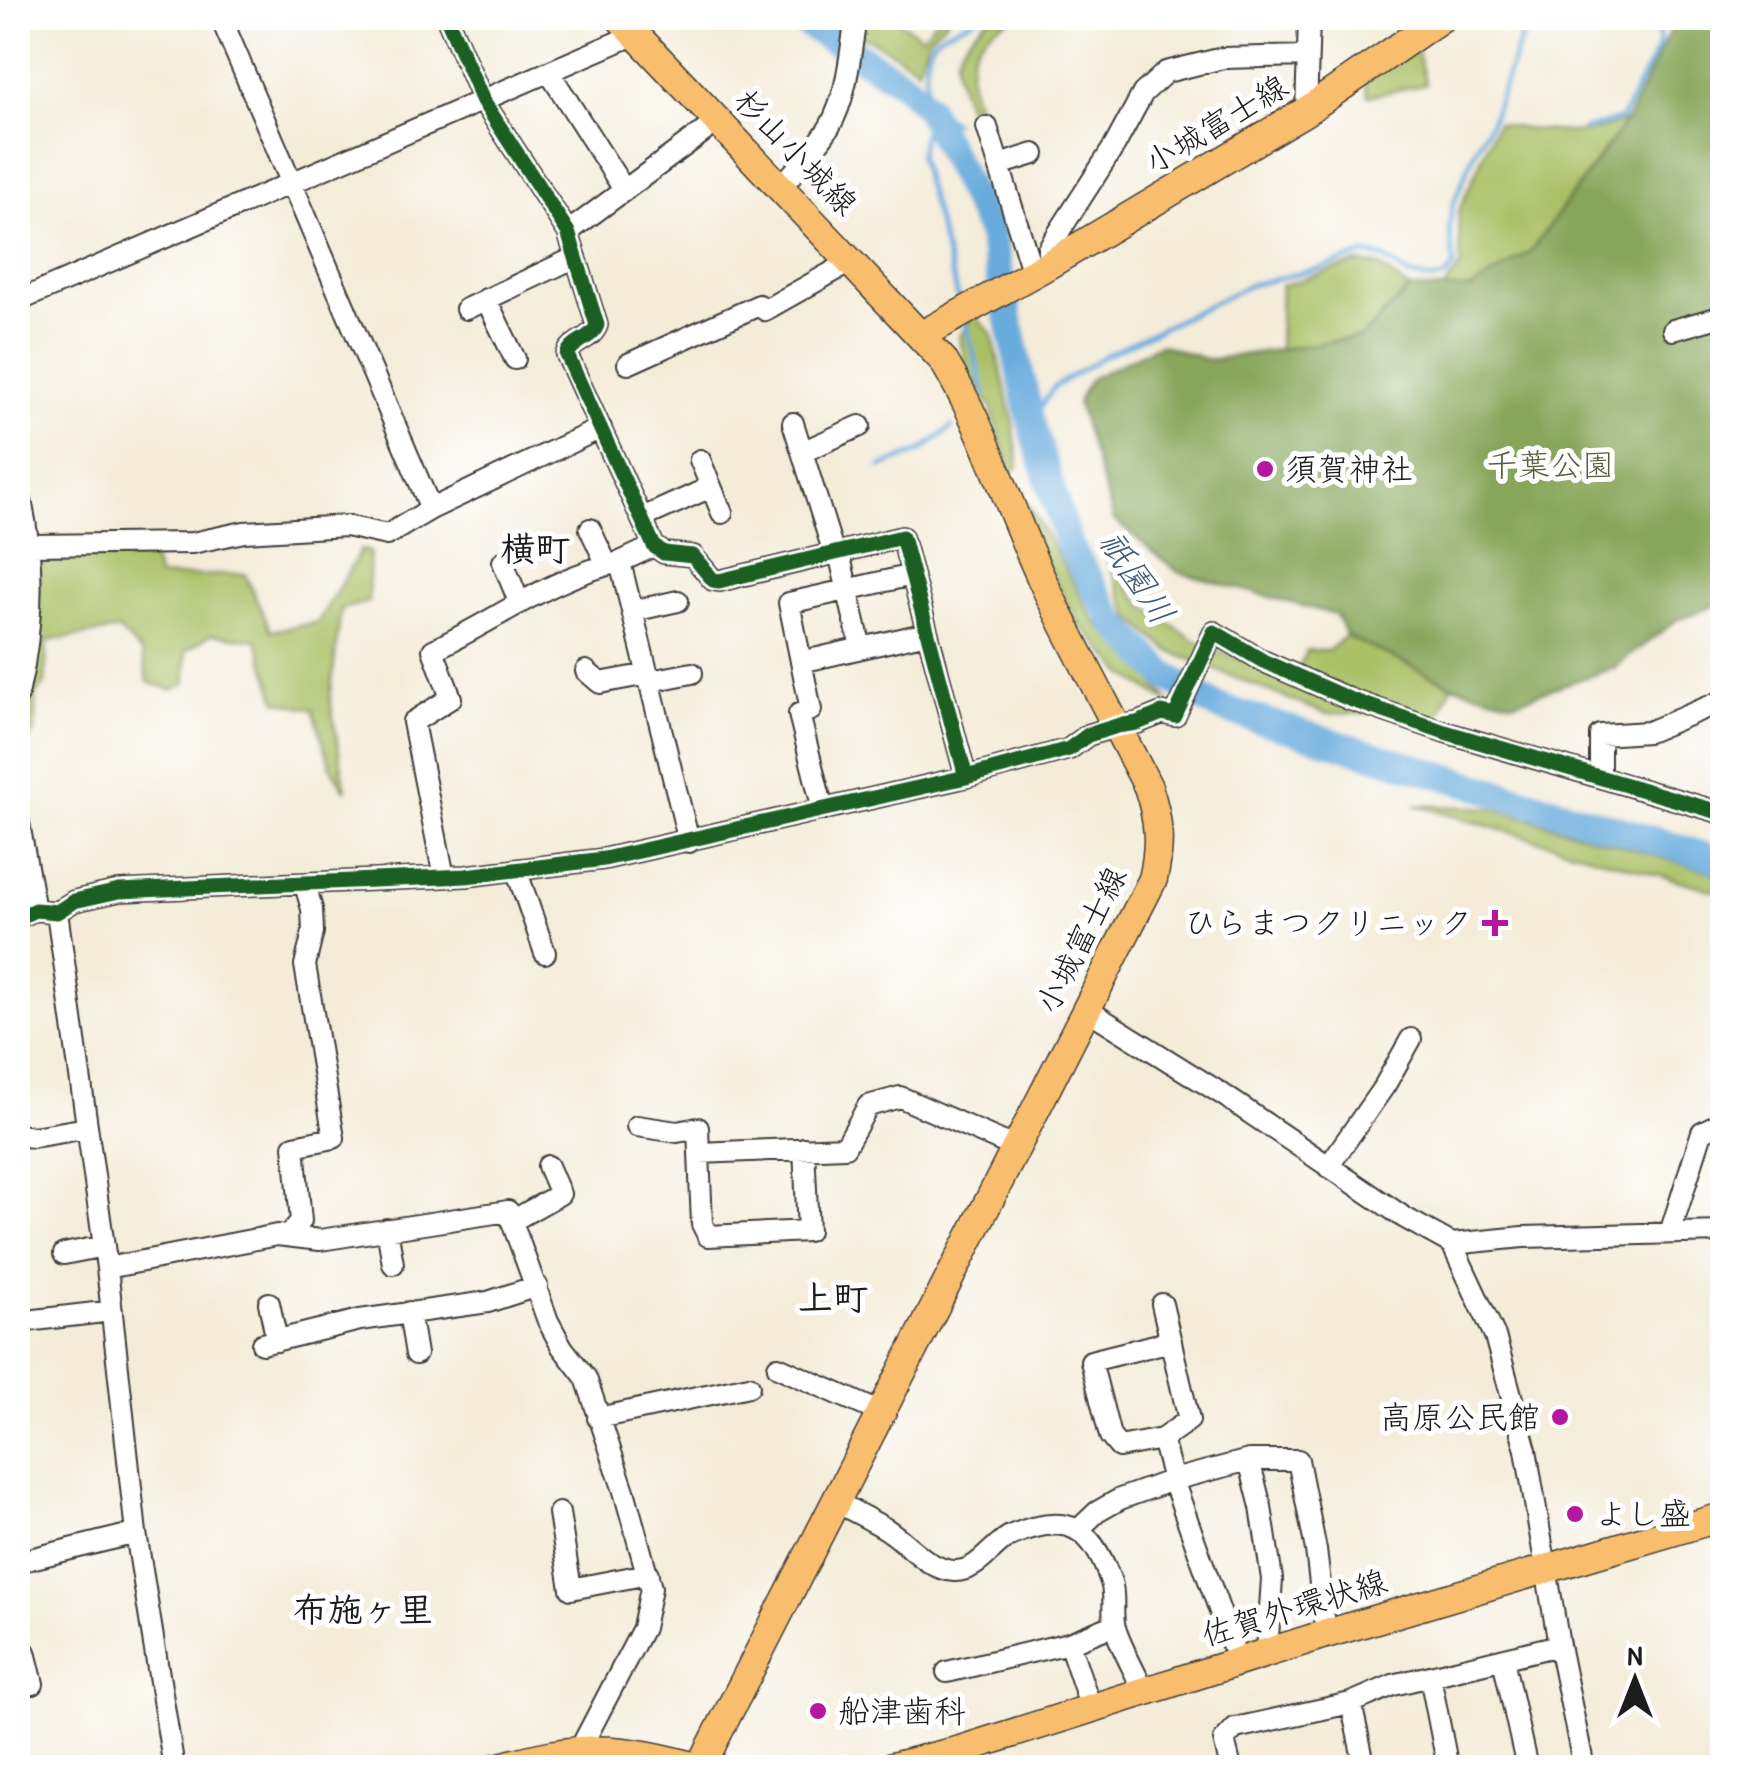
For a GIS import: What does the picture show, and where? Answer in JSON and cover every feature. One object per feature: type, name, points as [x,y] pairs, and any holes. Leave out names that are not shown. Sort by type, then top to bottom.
[{"type":"main road","name":"小城富士線","points":[[496,1768],[639,1753],[700,1767],[1152,879],[1158,856],[1156,811],[1148,786],[1042,581],[967,400],[922,334],[1040,270],[1306,110],[1441,18]]},
{"type":"main road","name":"杉山小城線","points":[[628,26],[922,334]]},
{"type":"main road","name":"佐賀外環状線","points":[[888,1768],[963,1759],[1091,1708],[1722,1516]]},
{"type":"street","points":[[221,18],[431,509]]},
{"type":"street","points":[[447,18],[483,101],[568,232],[597,325],[595,331],[570,348],[567,356],[654,546],[664,553],[693,556],[713,580],[719,581],[902,538],[966,777]]},
{"type":"street","points":[[780,188],[829,128],[844,88],[856,18]]},
{"type":"street","points":[[1306,110],[1309,18]]},
{"type":"street","points":[[18,301],[549,72],[628,26]]},
{"type":"street","points":[[1040,270],[1048,250],[1115,145],[1143,92],[1166,72],[1224,58],[1308,56]]},
{"type":"street","points":[[549,72],[623,188]]},
{"type":"street","points":[[568,232],[718,121]]},
{"type":"street","points":[[987,127],[1040,270]]},
{"type":"street","points":[[999,165],[1034,154]]},
{"type":"street","points":[[466,309],[576,257]]},
{"type":"street","points":[[628,364],[760,305],[765,310],[852,261]]},
{"type":"street","points":[[486,299],[515,360]]},
{"type":"street","points":[[1673,330],[1722,316]]},
{"type":"street","points":[[793,423],[848,590],[861,648]]},
{"type":"street","points":[[802,452],[860,426]]},
{"type":"street","points":[[31,545],[192,543],[244,532],[346,526],[388,535],[431,509],[601,428]]},
{"type":"street","points":[[700,460],[722,513]]},
{"type":"street","points":[[642,518],[711,487]]},
{"type":"street","points":[[18,488],[31,545],[25,568],[29,626],[18,694]]},
{"type":"street","points":[[590,528],[614,563],[633,611],[689,842]]},
{"type":"street","points":[[444,877],[413,722],[451,698],[433,650],[520,602],[654,546]]},
{"type":"street","points":[[503,562],[520,602]]},
{"type":"street","points":[[823,810],[799,714],[811,710],[789,604],[912,575]]},
{"type":"street","points":[[633,611],[678,602]]},
{"type":"street","points":[[18,818],[26,914],[57,912],[74,901],[119,891],[444,877],[604,860],[966,777],[1069,749],[1088,735],[1117,726],[1162,714],[1175,716],[1214,632],[1263,660],[1349,699],[1445,732],[1722,812]]},
{"type":"street","points":[[801,662],[928,633]]},
{"type":"street","points":[[586,671],[600,684],[648,674],[656,680],[692,672]]},
{"type":"street","points":[[1600,777],[1600,734],[1648,732],[1722,703]]},
{"type":"street","points":[[517,872],[545,953]]},
{"type":"street","points":[[290,1234],[301,1221],[294,1146],[334,1138],[306,965],[313,932],[305,884]]},
{"type":"street","points":[[57,912],[107,1268],[136,1533],[174,1768]]},
{"type":"street","points":[[1086,1009],[1222,1094],[1405,1218],[1452,1244],[1523,1237],[1722,1232]]},
{"type":"street","points":[[1328,1167],[1385,1086],[1411,1039]]},
{"type":"street","points":[[699,1152],[845,1147],[868,1106],[900,1097],[1014,1147]]},
{"type":"street","points":[[1670,1233],[1702,1132],[1722,1122]]},
{"type":"street","points":[[636,1126],[677,1132],[698,1128],[702,1224],[708,1236],[808,1231],[804,1148]]},
{"type":"street","points":[[18,1135],[88,1128]]},
{"type":"street","points":[[512,1221],[560,1194],[548,1166]]},
{"type":"street","points":[[107,1268],[290,1234],[320,1240],[508,1211],[548,1322],[586,1378],[648,1574],[649,1606],[642,1628],[575,1758]]},
{"type":"street","points":[[387,1229],[393,1264]]},
{"type":"street","points":[[1452,1244],[1495,1336],[1526,1450],[1584,1768]]},
{"type":"street","points":[[64,1254],[104,1246]]},
{"type":"street","points":[[269,1303],[270,1342],[360,1320],[488,1302],[536,1286]]},
{"type":"street","points":[[1162,1304],[1171,1341],[1189,1420],[1162,1439],[1119,1447],[1110,1436],[1091,1361],[1171,1341]]},
{"type":"street","points":[[18,1322],[112,1311]]},
{"type":"street","points":[[410,1312],[416,1354]]},
{"type":"street","points":[[778,1367],[880,1412]]},
{"type":"street","points":[[598,1418],[749,1386]]},
{"type":"street","points":[[1162,1439],[1238,1662]]},
{"type":"street","points":[[1079,1529],[1097,1512],[1120,1499],[1173,1480],[1249,1460],[1298,1460],[1316,1550],[1326,1634]]},
{"type":"street","points":[[1249,1460],[1272,1579],[1267,1652]]},
{"type":"street","points":[[835,1502],[886,1528],[949,1571],[974,1565],[1009,1536],[1057,1524],[1079,1529],[1092,1544],[1110,1582],[1114,1625],[1144,1692]]},
{"type":"street","points":[[559,1513],[571,1588],[648,1574]]},
{"type":"street","points":[[18,1562],[136,1533]]},
{"type":"street","points":[[947,1672],[1069,1643],[1114,1625]]},
{"type":"street","points":[[1069,1643],[1091,1708]]},
{"type":"street","points":[[1231,1768],[1224,1740],[1234,1728],[1351,1703],[1393,1684],[1559,1646]]},
{"type":"street","points":[[18,1654],[25,1652],[33,1684]]},
{"type":"street","points":[[1503,1658],[1526,1768]]},
{"type":"street","points":[[1430,1676],[1448,1768]]},
{"type":"street","points":[[1351,1703],[1365,1768]]},
{"type":"green space","points":[[820,18],[894,18],[922,36],[937,18],[949,18],[929,37],[918,68],[875,42]]},
{"type":"green space","points":[[989,18],[1013,18],[986,34],[973,55],[971,80],[978,110],[971,116],[956,62],[965,42]]},
{"type":"green space","name":"千葉公園","points":[[1676,18],[1722,18],[1722,603],[1678,619],[1614,668],[1513,702],[1452,685],[1346,636],[1336,615],[1178,572],[1114,520],[1077,402],[1090,379],[1160,344],[1208,360],[1361,337],[1409,289],[1472,289],[1531,251],[1626,121]]},
{"type":"green space","points":[[1417,50],[1426,84],[1368,96],[1365,81]]},
{"type":"green space","points":[[1626,121],[1531,251],[1472,289],[1443,290],[1461,265],[1458,213],[1497,123],[1584,133]]},
{"type":"green space","points":[[1356,263],[1378,265],[1409,289],[1361,337],[1279,349],[1281,286]]},
{"type":"green space","points":[[966,306],[992,334],[1012,416],[1019,466],[1011,473],[990,406],[967,369],[959,336],[969,325]]},
{"type":"green space","points":[[1028,503],[1095,621],[1149,675],[1169,702],[1124,674],[1075,619],[1035,546]]},
{"type":"green space","points":[[150,549],[158,577],[245,574],[271,631],[318,622],[361,550],[370,552],[368,602],[341,609],[330,699],[346,791],[332,770],[313,709],[277,701],[257,640],[211,634],[186,651],[186,683],[172,690],[148,682],[142,653],[119,630],[47,641],[45,684],[35,696],[35,731],[26,742],[18,734],[30,665],[18,635],[18,616],[34,612],[42,558]]},
{"type":"green space","points":[[1108,560],[1139,601],[1194,640],[1368,713],[1326,714],[1169,651],[1130,617]]},
{"type":"green space","points":[[1346,636],[1452,685],[1436,723],[1297,672],[1307,650],[1328,651]]},
{"type":"green space","points":[[1415,805],[1493,808],[1722,875],[1722,893]]},
{"type":"waterway","name":"祇園川","points":[[796,18],[906,85],[928,109],[990,232],[1031,422],[1068,543],[1115,623],[1165,675],[1217,707],[1722,861]]},
{"type":"waterway","points":[[928,109],[926,66],[930,46],[945,32],[975,18]]},
{"type":"waterway","points":[[1031,422],[1054,387],[1104,356],[1250,285],[1364,254],[1382,257],[1409,275],[1431,280],[1446,277],[1454,265],[1449,228],[1452,207],[1491,121],[1528,18]]},
{"type":"waterway","points":[[1582,130],[1621,119],[1659,46],[1659,18]]},
{"type":"waterway","points":[[954,122],[928,109],[919,157],[959,301]]},
{"type":"waterway","points":[[965,322],[985,395]]},
{"type":"waterway","points":[[881,467],[921,451],[952,427]]},
{"type":"cycle path","points":[[447,18],[483,101],[568,232],[597,325],[567,355],[654,546],[664,553],[693,556],[713,580],[719,581],[902,537],[966,777]]},
{"type":"cycle path","points":[[18,918],[35,910],[57,912],[74,901],[119,891],[466,876],[604,859],[966,777],[1069,749],[1088,735],[1117,726],[1162,713],[1175,716],[1214,632],[1263,661],[1349,699],[1445,732],[1722,813]]},
{"type":"place","name":"須賀神社","points":[[1265,469]]},
{"type":"place","name":"ひらまつクリニック","points":[[1495,923]]},
{"type":"place","name":"高原公民館","points":[[1560,1417]]},
{"type":"place","name":"よし盛","points":[[1575,1514]]},
{"type":"place","name":"船津歯科","points":[[818,1711]]},
{"type":"district","name":"横町","points":[[535,549]]},
{"type":"district","name":"上町","points":[[833,1298]]},
{"type":"district","name":"布施ヶ里","points":[[363,1610]]}]
